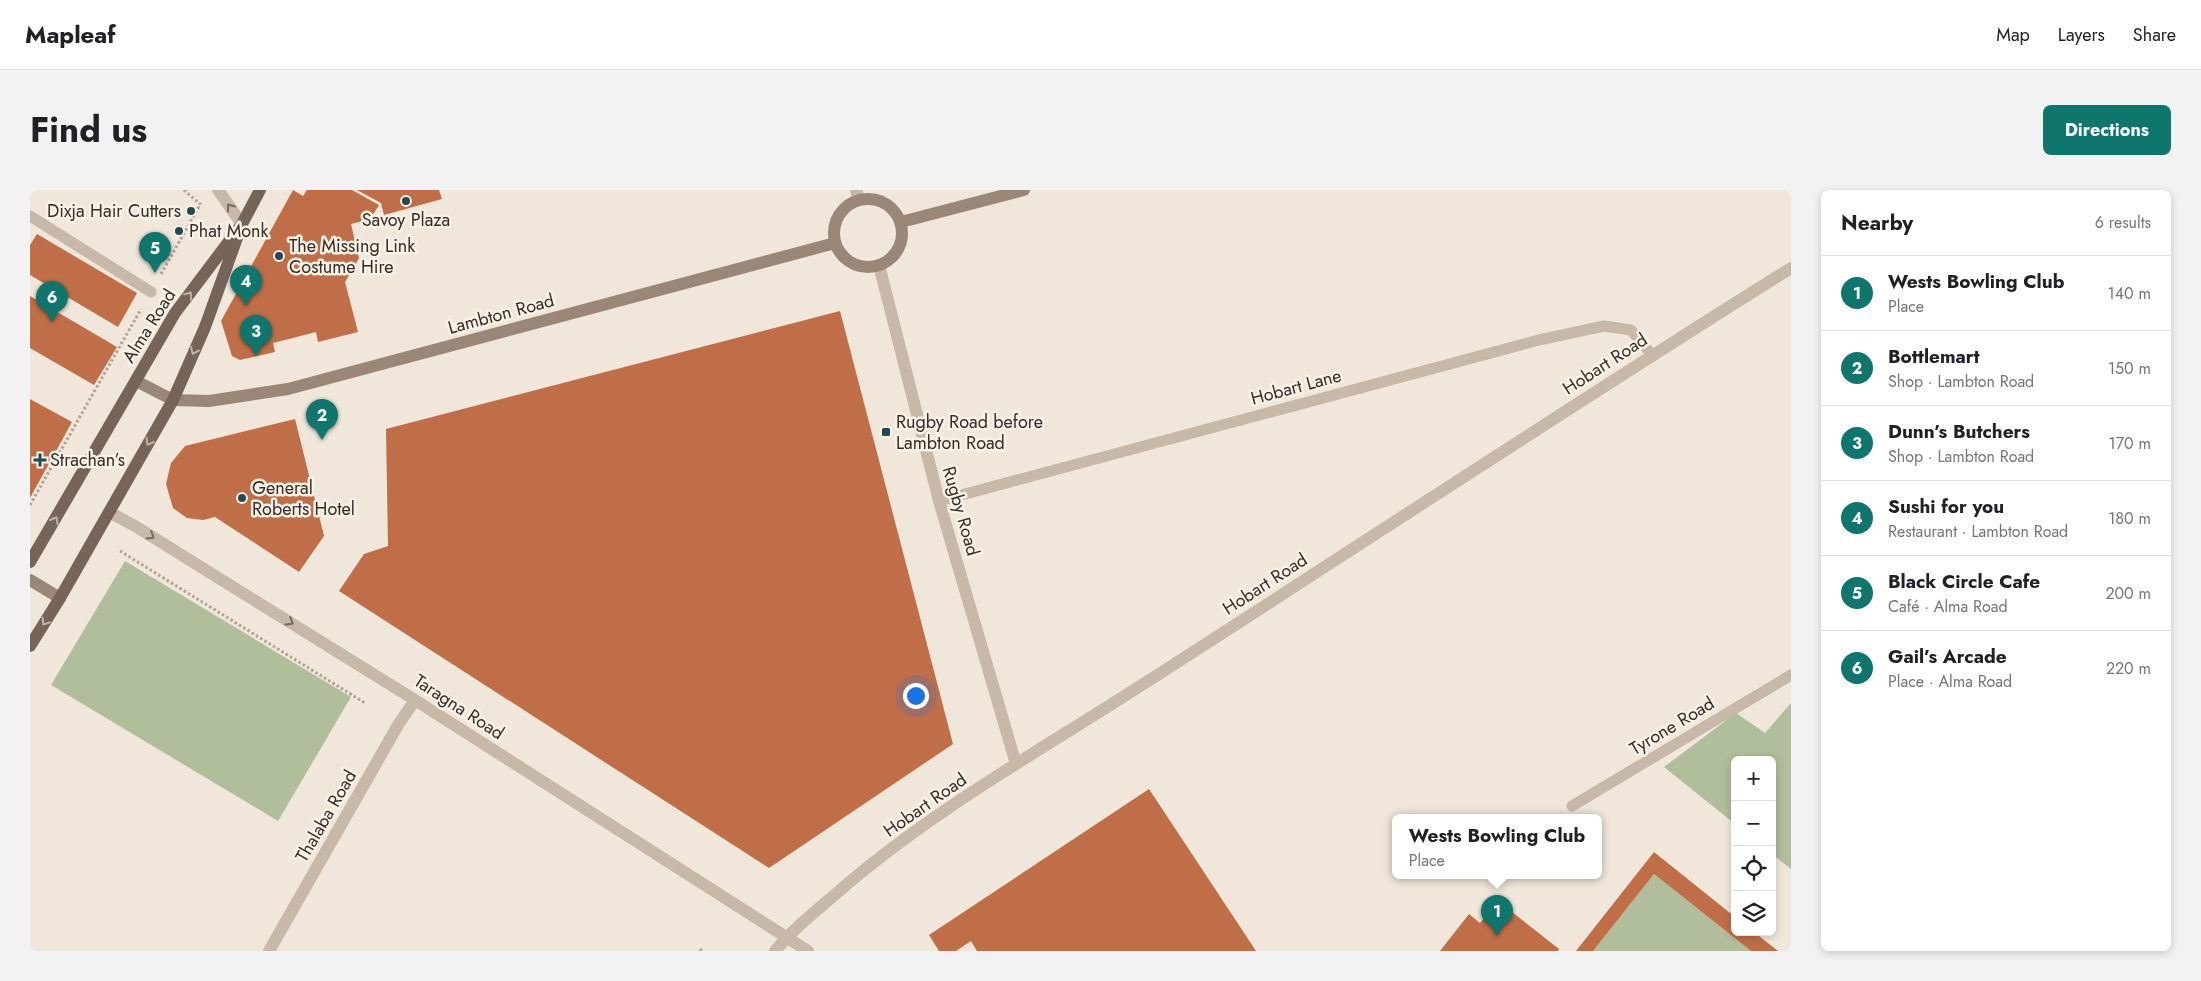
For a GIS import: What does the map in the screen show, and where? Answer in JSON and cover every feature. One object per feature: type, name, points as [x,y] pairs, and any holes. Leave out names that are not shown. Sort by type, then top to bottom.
[{"type":"main road","name":"Alma Road","points":[[136,381],[175,313],[242,224],[260,190]]},
{"type":"main road","points":[[900,222],[1024,190]]},
{"type":"main road","points":[[857,195],[884,202],[897,214],[902,240],[899,248],[887,262],[870,267],[852,263],[839,251],[834,234],[838,216],[857,195]]},
{"type":"main road","points":[[30,646],[60,598],[173,400],[205,327],[242,224]]},
{"type":"main road","name":"Lambton Road","points":[[136,381],[173,400],[209,402],[288,389],[835,242]]},
{"type":"main road","points":[[30,562],[136,381]]},
{"type":"main road","points":[[30,580],[60,598]]},
{"type":"street","points":[[218,190],[242,224]]},
{"type":"street","name":"Rugby Road","points":[[879,265],[940,501],[1016,764]]},
{"type":"street","name":"Hobart Road","points":[[775,951],[786,937],[854,878],[914,832],[1016,764],[1145,683],[1652,355],[1791,268]]},
{"type":"street","name":"Taragna Road","points":[[109,512],[135,526],[415,700],[808,951]]},
{"type":"street","name":"Thalaba Road","points":[[269,951],[398,724],[415,700]]},
{"type":"lane","points":[[30,216],[151,292]]},
{"type":"lane","name":"Hobart Lane","points":[[940,501],[1530,342],[1604,326],[1631,330],[1652,355]]},
{"type":"lane","name":"Tyrone Road","points":[[1572,806],[1791,675]]},
{"type":"path","points":[[30,504],[200,204],[184,190]]},
{"type":"path","points":[[120,551],[365,703]]},
{"type":"green space","points":[[125,561],[351,697],[278,821],[51,685]]},
{"type":"green space","points":[[1791,703],[1791,869],[1776,857],[1776,756],[1731,756],[1731,821],[1664,767],[1736,713],[1765,733]]},
{"type":"green space","points":[[1654,874],[1751,951],[1593,951]]},
{"type":"building","points":[[293,190],[303,196],[307,190],[352,190],[379,205],[370,219],[351,224],[359,258],[345,282],[358,332],[318,342],[316,332],[273,343],[275,352],[240,360],[232,356],[221,321]]},
{"type":"building","name":"Savoy Plaza","points":[[357,190],[439,190],[442,199],[384,215],[381,203]]},
{"type":"building","points":[[37,234],[137,293],[118,327],[30,275],[30,245]]},
{"type":"building","points":[[30,296],[117,347],[94,385],[30,348]]},
{"type":"building","points":[[840,311],[953,744],[769,868],[339,591],[364,554],[388,546],[386,429]]},
{"type":"building","name":"Strachan’s","points":[[30,399],[72,422],[30,498]]},
{"type":"building","name":"General Roberts Hotel","points":[[295,419],[324,536],[299,572],[215,517],[203,520],[187,518],[173,508],[166,484],[171,463],[185,446]]},
{"type":"building","points":[[1149,789],[1256,951],[977,951],[971,941],[956,951],[939,951],[929,935]]},
{"type":"building","points":[[1654,852],[1731,914],[1731,935],[1654,874],[1593,951],[1576,951]]},
{"type":"building","points":[[1498,901],[1559,949],[1558,951],[1440,951],[1469,914],[1480,923]]},
{"type":"building","points":[[1732,936],[1759,936],[1778,951],[1751,951]]},
{"type":"place","name":"Savoy Plaza","points":[[406,201]]},
{"type":"place","name":"Dixja Hair Cutters","points":[[191,211]]},
{"type":"place","name":"Phat Monk","points":[[179,231]]},
{"type":"place","name":"The Missing Link Costume Hire","points":[[279,256]]},
{"type":"place","name":"Black Circle Cafe","points":[[155,273]]},
{"type":"place","name":"Sushi for you","points":[[246,306]]},
{"type":"place","name":"Gail’s Arcade","points":[[52,322]]},
{"type":"place","name":"Dunn’s Butchers","points":[[256,356]]},
{"type":"place","name":"Rugby Road before Lambton Road","points":[[886,432]]},
{"type":"place","name":"Bottlemart","points":[[322,440]]},
{"type":"place","name":"Strachan’s","points":[[40,460]]},
{"type":"place","name":"General Roberts Hotel","points":[[242,498]]},
{"type":"place","name":"Wests Bowling Club","points":[[1497,936]]}]
